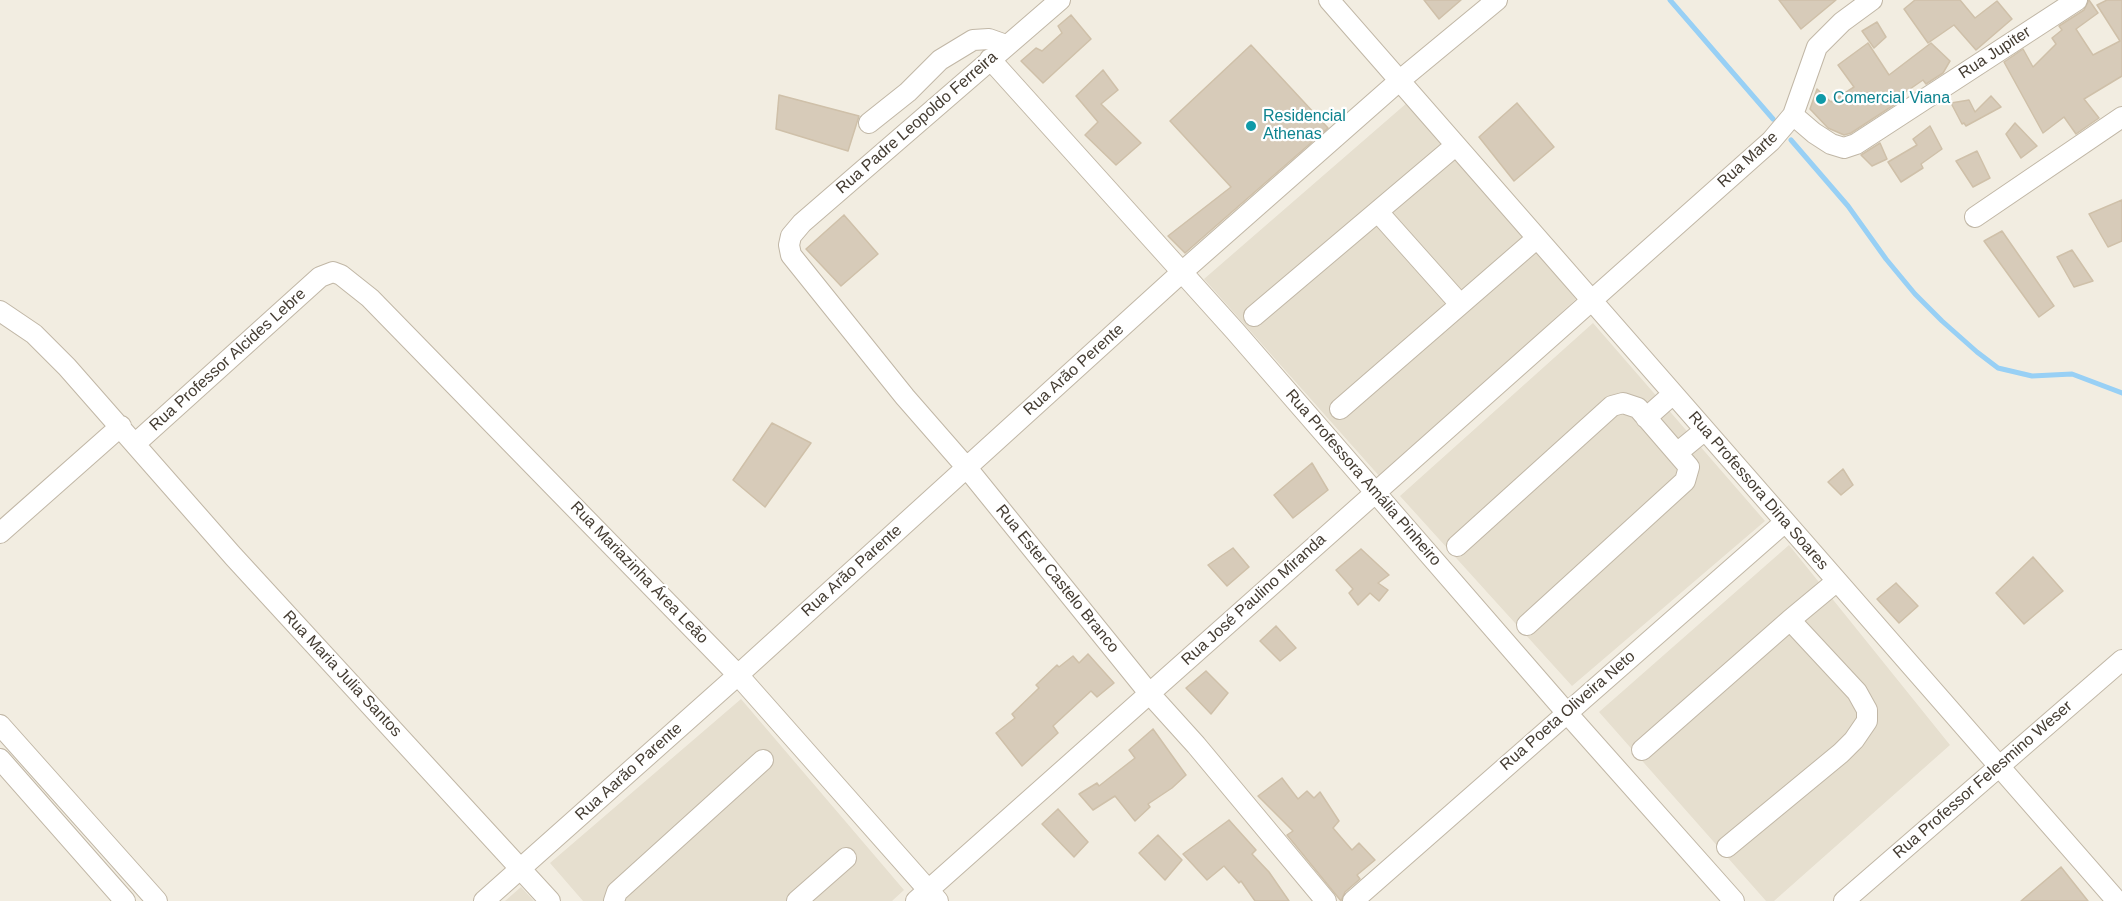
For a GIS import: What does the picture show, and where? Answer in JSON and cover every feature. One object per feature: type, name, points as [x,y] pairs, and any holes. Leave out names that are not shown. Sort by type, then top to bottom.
[{"type":"street","name":"Rua Padre Leopoldo Ferreira","points":[[791,255],[789,245],[791,236],[802,223],[1060,0]]},
{"type":"street","name":"Rua Professora Dina Soares","points":[[1329,0],[2117,901]]},
{"type":"street","points":[[1182,272],[1399,81],[1497,0]]},
{"type":"street","name":"Rua Marte","points":[[1593,300],[1783,129],[1793,115],[1817,47],[1842,22],[1872,0]]},
{"type":"street","name":"Rua Jupiter","points":[[1793,115],[1831,144],[1844,148],[1856,144],[2077,0]]},
{"type":"street","points":[[868,123],[908,92],[940,60],[974,40],[989,39],[1006,45]]},
{"type":"street","name":"Rua Professora Amália Pinheiro","points":[[990,59],[1317,424],[1566,712],[1734,901]]},
{"type":"street","points":[[1975,217],[2122,117]]},
{"type":"street","points":[[1254,316],[1455,146]]},
{"type":"street","points":[[1378,212],[1460,304]]},
{"type":"street","points":[[1340,409],[1536,239]]},
{"type":"street","name":"Rua Ester Castelo Branco","points":[[791,255],[1149,693],[1196,745],[1326,901]]},
{"type":"street","name":"Rua Mariazinha Área Leão","points":[[320,277],[333,272],[341,274],[370,298],[738,675],[928,897]]},
{"type":"street","name":"Rua Arão Perente","points":[[967,468],[1182,272]]},
{"type":"street","name":"Rua Professor Alcides Lebre","points":[[136,443],[320,277]]},
{"type":"street","name":"Rua José Paulino Miranda","points":[[928,897],[1149,693],[1593,300]]},
{"type":"street","name":"Rua Maria Julia Santos","points":[[0,311],[34,334],[68,367],[233,556],[550,901]]},
{"type":"street","points":[[1646,418],[1672,394]]},
{"type":"street","points":[[1457,546],[1612,406],[1623,403],[1638,408],[1689,467],[1685,481],[1527,625]]},
{"type":"street","points":[[0,533],[121,426]]},
{"type":"street","points":[[1677,453],[1705,430]]},
{"type":"street","name":"Rua Arão Parente","points":[[738,675],[967,468]]},
{"type":"street","name":"Rua Poeta Oliveira Neto","points":[[1353,901],[1785,522]]},
{"type":"street","points":[[1642,750],[1837,581]]},
{"type":"street","points":[[1727,847],[1841,753],[1854,740],[1867,721],[1867,710],[1857,692],[1790,620]]},
{"type":"street","name":"Rua Professor Felesmino Weser","points":[[1844,901],[2122,660]]},
{"type":"street","name":"Rua Aarão Parente","points":[[521,868],[738,675]]},
{"type":"street","points":[[0,724],[157,901]]},
{"type":"street","points":[[0,759],[125,901]]},
{"type":"street","points":[[614,901],[616,892],[763,760]]},
{"type":"street","points":[[797,901],[846,858]]},
{"type":"street","points":[[484,901],[521,868]]},
{"type":"shaded area","points":[[1408,102],[1576,299],[1381,478],[1204,279]]},
{"type":"shaded area","points":[[1593,323],[1765,521],[1572,686],[1400,496]]},
{"type":"shaded area","points":[[1789,545],[1950,745],[1774,901],[1766,901],[1599,712]]},
{"type":"shaded area","points":[[741,699],[904,890],[892,901],[583,901],[550,863]]},
{"type":"shaded area","points":[[521,887],[534,901],[505,901]]},
{"type":"building","points":[[1424,0],[1461,0],[1439,19]]},
{"type":"building","points":[[1779,0],[1836,0],[1801,29]]},
{"type":"building","points":[[1915,0],[1960,0],[1975,18],[1997,1],[2012,19],[1976,50],[1954,25],[1928,43],[1904,9]]},
{"type":"building","points":[[2089,0],[2098,13],[2076,29],[2093,55],[2120,41],[2097,5],[2107,0],[2122,0],[2122,76],[2084,99],[2099,118],[2076,134],[2064,117],[2043,133],[2004,62],[2023,49],[2033,67],[2056,44],[2052,38],[2062,30],[2059,26],[2084,10]]},
{"type":"building","points":[[1071,15],[1091,39],[1043,83],[1021,61],[1036,48],[1042,51],[1062,33],[1058,26]]},
{"type":"building","points":[[1877,22],[1886,37],[1874,48],[1862,31]]},
{"type":"building","points":[[1868,43],[1889,75],[1931,43],[1950,61],[1943,73],[1926,84],[1923,80],[1897,98],[1900,101],[1851,133],[1844,135],[1828,128],[1810,109],[1817,89],[1831,102],[1854,87],[1838,65]]},
{"type":"building","name":"Residencial Athenas","points":[[1251,45],[1328,128],[1185,253],[1168,236],[1231,187],[1170,121]]},
{"type":"building","points":[[1103,70],[1118,90],[1101,104],[1141,143],[1116,165],[1085,135],[1098,122],[1076,96]]},
{"type":"building","points":[[779,95],[859,116],[848,151],[776,129]]},
{"type":"building","points":[[1991,96],[2001,107],[1966,126],[1962,124],[1951,103],[1969,100],[1975,112]]},
{"type":"building","points":[[1517,103],[1554,147],[1514,181],[1479,137]]},
{"type":"building","points":[[2015,123],[2037,146],[2021,158],[2006,134]]},
{"type":"building","points":[[1930,126],[1942,149],[1921,164],[1923,168],[1901,182],[1888,162],[1917,145],[1913,139]]},
{"type":"building","points":[[1880,143],[1887,159],[1872,166],[1861,155]]},
{"type":"building","points":[[1977,151],[1990,178],[1973,187],[1956,161]]},
{"type":"building","points":[[2122,200],[2122,241],[2108,247],[2089,214]]},
{"type":"building","points":[[844,215],[878,254],[841,286],[806,249]]},
{"type":"building","points":[[2002,231],[2054,306],[2039,317],[1984,241]]},
{"type":"building","points":[[2072,250],[2093,281],[2074,287],[2057,257]]},
{"type":"building","points":[[772,423],[811,443],[765,507],[733,480]]},
{"type":"building","points":[[1312,463],[1328,490],[1293,518],[1274,495]]},
{"type":"building","points":[[1843,469],[1853,485],[1841,495],[1828,482]]},
{"type":"building","points":[[1233,548],[1249,567],[1227,586],[1208,565]]},
{"type":"building","points":[[1361,549],[1389,575],[1378,583],[1388,590],[1379,601],[1370,593],[1358,605],[1349,593],[1353,589],[1336,570]]},
{"type":"building","points":[[2033,557],[2063,591],[2024,624],[1996,593]]},
{"type":"building","points":[[1896,583],[1918,606],[1899,623],[1877,599]]},
{"type":"building","points":[[1276,626],[1296,648],[1280,661],[1260,641]]},
{"type":"building","points":[[1088,654],[1114,683],[1097,697],[1091,691],[1053,726],[1058,733],[1022,766],[996,733],[1015,718],[1012,714],[1039,688],[1036,685],[1057,665],[1059,667],[1073,656],[1079,663]]},
{"type":"building","points":[[1206,671],[1228,693],[1211,714],[1186,688]]},
{"type":"building","points":[[1153,729],[1186,775],[1172,788],[1148,804],[1150,807],[1135,821],[1115,796],[1093,810],[1079,794],[1097,783],[1099,786],[1135,758],[1129,750]]},
{"type":"building","points":[[1282,778],[1298,799],[1307,791],[1314,798],[1320,792],[1339,821],[1333,828],[1352,850],[1359,843],[1375,860],[1357,875],[1360,879],[1345,892],[1341,901],[1287,835],[1293,831],[1258,796]]},
{"type":"building","points":[[1058,809],[1088,842],[1074,857],[1042,824]]},
{"type":"building","points":[[1229,820],[1256,850],[1252,854],[1269,872],[1289,901],[1255,901],[1241,881],[1239,883],[1224,866],[1207,880],[1183,854]]},
{"type":"building","points":[[1158,835],[1182,860],[1165,880],[1139,853]]},
{"type":"building","points":[[2061,867],[2088,901],[2021,901]]},
{"type":"waterway","points":[[1670,0],[1773,119]]},
{"type":"waterway","points":[[1791,140],[1848,206],[1886,259],[1915,294],[1977,352],[1998,368],[2032,376],[2072,374],[2122,393]]},
{"type":"place","name":"Comercial Viana","points":[[1821,99]]},
{"type":"place","name":"Residencial Athenas","points":[[1251,126]]}]
